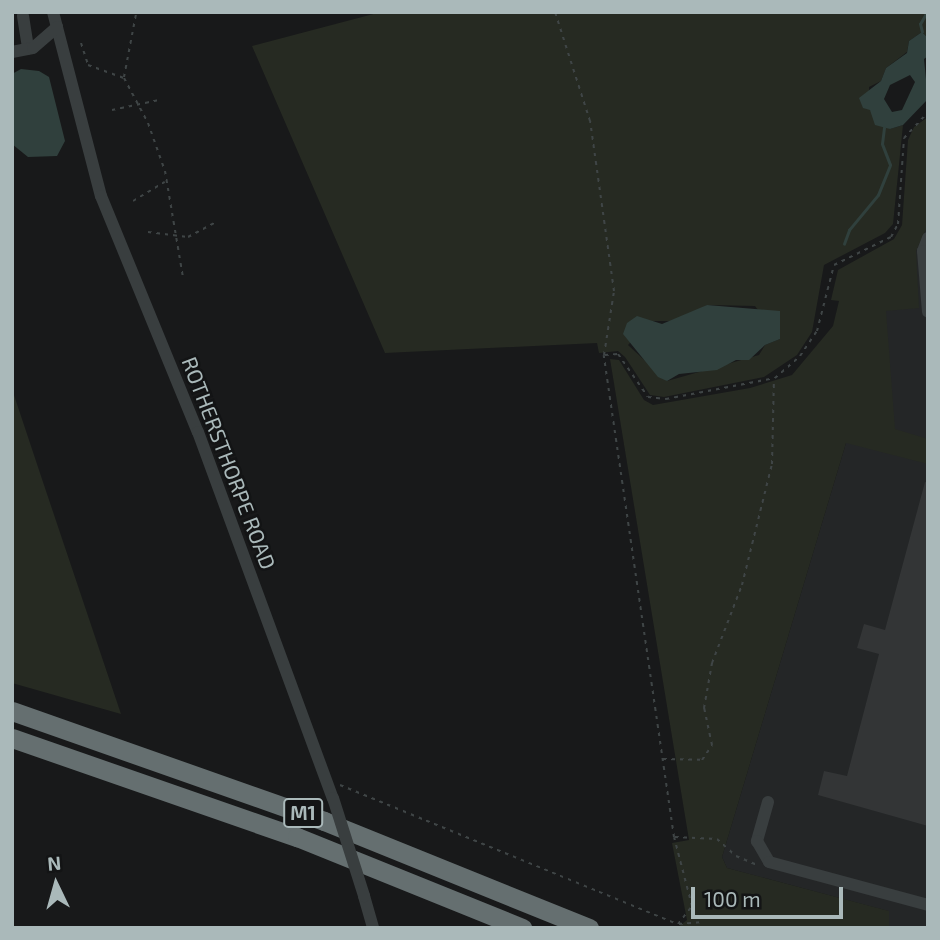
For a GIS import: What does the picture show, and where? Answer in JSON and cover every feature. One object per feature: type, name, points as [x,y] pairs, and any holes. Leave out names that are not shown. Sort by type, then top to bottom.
[{"type":"highway","name":"M1","points":[[12,711],[324,821],[589,928]]},
{"type":"highway","name":"M1","points":[[12,738],[297,837],[522,928]]},
{"type":"street","name":"ROTHERSTHORPE ROAD","points":[[53,12],[101,195],[202,445],[333,797],[373,928]]},
{"type":"street","points":[[23,16],[28,49]]},
{"type":"street","points":[[12,52],[28,49],[57,27]]},
{"type":"street","points":[[928,238],[923,251],[928,312]]},
{"type":"street","points":[[768,802],[757,845],[774,865],[928,905]]},
{"type":"path","points":[[555,12],[592,134],[614,291],[604,355],[674,837],[692,906],[678,924]]},
{"type":"path","points":[[136,13],[124,78],[138,106],[167,181],[183,277]]},
{"type":"path","points":[[81,43],[88,65],[124,78]]},
{"type":"path","points":[[111,110],[159,100]]},
{"type":"path","points":[[604,355],[618,354],[648,397],[666,399],[775,378],[800,356],[817,331],[834,265],[891,237],[898,224],[904,138],[928,112]]},
{"type":"path","points":[[133,201],[167,181]]},
{"type":"path","points":[[148,232],[162,230],[175,237],[200,234],[216,222]]},
{"type":"path","points":[[663,759],[702,760],[712,745],[704,708],[712,663],[738,595],[772,464],[775,378]]},
{"type":"path","points":[[326,779],[678,924],[700,922]]},
{"type":"path","points":[[674,837],[717,839],[750,864],[774,865]]},
{"type":"shaded area","points":[[381,12],[928,14],[928,38],[922,32],[909,41],[907,52],[886,68],[881,81],[869,87],[870,110],[890,129],[903,125],[893,224],[885,233],[824,265],[812,332],[797,355],[764,377],[664,397],[650,395],[625,357],[618,351],[599,353],[597,343],[385,353],[252,46]],"holes":[[[707,305],[755,306],[780,339],[765,345],[759,355],[667,381],[628,345],[651,321],[679,321]]]},
{"type":"shaded area","points":[[922,32],[928,38],[928,56],[924,59],[928,99],[903,125],[890,129],[875,125],[870,110],[863,108],[859,98],[881,81],[886,68],[907,53],[909,41]],"holes":[[[910,75],[915,82],[902,110],[892,112],[884,99],[890,85]]]},
{"type":"shaded area","points":[[21,69],[39,71],[49,77],[65,141],[57,156],[28,157],[12,144],[12,74]]},
{"type":"shaded area","points":[[928,117],[928,225],[916,251],[919,308],[886,311],[895,429],[928,439],[928,464],[846,443],[722,857],[727,868],[889,911],[889,928],[677,928],[687,920],[672,843],[689,840],[610,359],[619,360],[644,400],[653,405],[750,388],[792,375],[833,326],[839,301],[831,300],[838,270],[894,239],[902,225],[908,140],[914,127]]},
{"type":"shaded area","points":[[928,213],[928,928],[889,928],[888,911],[727,868],[722,857],[846,443],[858,349]]},
{"type":"shaded area","points":[[707,305],[780,311],[780,339],[765,345],[749,360],[736,360],[717,370],[679,374],[667,381],[658,377],[623,334],[627,323],[637,316],[662,324]]},
{"type":"shaded area","points":[[12,389],[44,485],[121,714],[12,683]]},
{"type":"building","points":[[925,482],[928,483],[928,826],[818,795],[824,771],[847,776],[879,654],[857,648],[864,624],[885,630]]},
{"type":"waterway","points":[[922,32],[920,24],[927,12]]},
{"type":"waterway","points":[[844,244],[849,230],[878,195],[890,165],[882,144],[884,128]]}]
